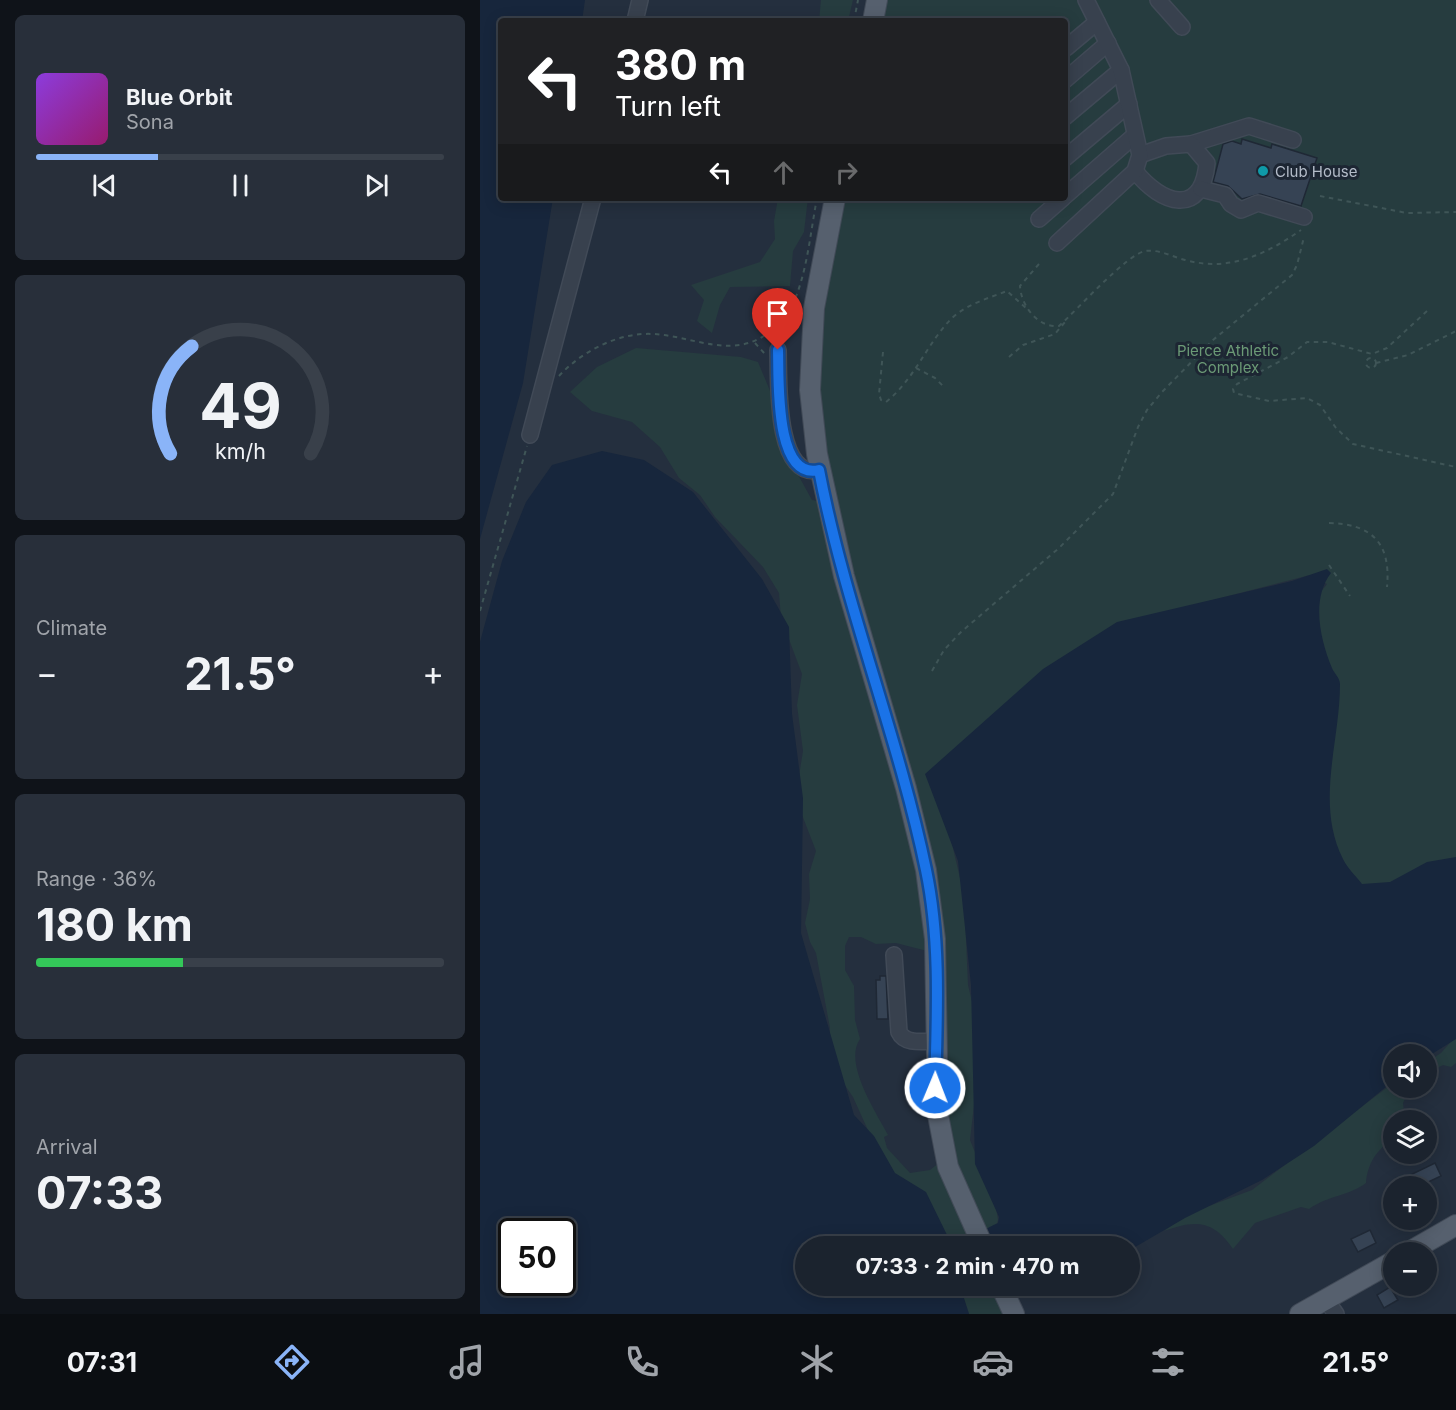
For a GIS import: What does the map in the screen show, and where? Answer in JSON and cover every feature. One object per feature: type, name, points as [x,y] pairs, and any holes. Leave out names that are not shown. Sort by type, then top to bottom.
[{"type":"main road","points":[[874,18],[877,0]]},
{"type":"main road","points":[[834,201],[814,308],[810,390],[819,470],[844,576],[906,788],[926,870],[935,939],[935,1088],[942,1144],[958,1194],[978,1236]]},
{"type":"main road","points":[[1427,1242],[1456,1226]]},
{"type":"main road","points":[[1300,1314],[1331,1307],[1383,1269]]},
{"type":"main road","points":[[1006,1296],[1014,1314]]},
{"type":"lane","points":[[636,18],[640,0]]},
{"type":"lane","points":[[1057,243],[1135,171],[1140,155],[1121,70],[1086,0]]},
{"type":"lane","points":[[1158,0],[1182,27]]},
{"type":"lane","points":[[1068,46],[1097,22]]},
{"type":"lane","points":[[1068,77],[1107,43]]},
{"type":"lane","points":[[1068,114],[1121,70]]},
{"type":"lane","points":[[1068,156],[1130,104]]},
{"type":"lane","points":[[1140,155],[1166,146],[1191,144],[1249,126],[1293,140]]},
{"type":"lane","points":[[1068,194],[1135,135]]},
{"type":"lane","points":[[1135,171],[1166,197],[1180,202],[1190,199],[1201,189],[1207,164],[1191,144]]},
{"type":"lane","points":[[1201,189],[1225,195],[1231,204],[1241,210],[1258,203],[1304,223]]},
{"type":"lane","points":[[530,435],[592,201]]},
{"type":"lane","points":[[1039,219],[1059,201]]},
{"type":"lane","points":[[778,350],[781,431],[800,466],[811,472],[819,470]]},
{"type":"lane","points":[[894,955],[898,1027],[902,1037],[909,1041],[936,1041]]},
{"type":"path","points":[[855,18],[858,0]]},
{"type":"path","points":[[1320,196],[1407,213],[1456,212]]},
{"type":"path","points":[[557,379],[570,366],[590,352],[630,336],[654,334],[732,346],[750,344],[766,335],[784,319],[793,303],[816,201]]},
{"type":"path","points":[[883,352],[879,382],[881,400],[886,402],[916,368],[952,318],[971,306],[1007,291],[1050,327],[1059,326],[1123,265],[1144,251],[1154,251],[1199,264],[1241,262],[1271,249],[1304,223]]},
{"type":"path","points":[[933,671],[944,650],[960,632],[1059,548],[1113,494],[1147,410],[1213,340],[1292,275],[1304,237]]},
{"type":"path","points":[[1030,312],[1021,298],[1020,285],[1039,264]]},
{"type":"path","points":[[1427,311],[1387,348],[1372,354],[1328,342],[1307,342],[1288,357],[1237,384],[1233,389],[1234,393],[1269,401],[1307,398],[1320,405],[1336,428],[1353,444],[1456,467]]},
{"type":"path","points":[[1009,357],[1023,345],[1055,334],[1063,328],[1066,320]]},
{"type":"path","points":[[1372,354],[1366,362],[1368,368],[1374,368],[1376,363],[1408,355],[1456,331]]},
{"type":"path","points":[[1370,358],[1376,363]]},
{"type":"path","points":[[916,368],[935,378],[943,386]]},
{"type":"path","points":[[480,611],[530,435]]},
{"type":"path","points":[[1329,524],[1348,524],[1362,528],[1375,537],[1383,549],[1389,567],[1388,587]]},
{"type":"path","points":[[1329,566],[1350,596]]},
{"type":"green space","points":[[821,0],[853,0],[849,18],[819,18]]},
{"type":"green space","name":"Pierce Athletic Complex","points":[[878,0],[1456,0],[1456,859],[1422,865],[1388,887],[1366,891],[1329,843],[1314,651],[1320,593],[1327,584],[1310,575],[1143,618],[948,827],[964,895],[968,985],[974,1010],[976,1087],[970,1140],[995,1202],[998,1220],[995,1229],[975,1236],[938,1236],[890,1179],[853,1097],[840,1078],[829,1046],[830,1028],[816,953],[810,942],[805,923],[810,899],[809,874],[816,851],[799,807],[797,788],[803,751],[797,705],[802,674],[781,618],[779,593],[763,567],[715,517],[700,495],[679,478],[660,447],[632,422],[592,411],[570,392],[597,367],[636,348],[741,357],[758,362],[773,398],[791,462],[812,500],[829,503],[812,404],[836,201],[1068,201],[1068,18],[874,18]],"holes":[[[849,937],[861,937],[876,944],[896,943],[935,953],[944,1159],[930,1170],[910,1173],[887,1148],[884,1137],[888,1135],[869,1101],[858,1074],[856,1049],[860,1039],[855,1020],[854,986],[845,970],[845,946]]]},
{"type":"green space","points":[[777,201],[808,201],[804,232],[793,251],[790,286],[730,287],[720,305],[712,333],[697,321],[704,300],[691,285],[760,262],[775,239],[774,221]]},
{"type":"green space","points":[[1456,1036],[1456,1063],[1451,1067],[1443,1065],[1437,1068],[1437,1056]]},
{"type":"green space","points":[[1383,1091],[1383,1098],[1405,1098],[1404,1110],[1383,1110],[1383,1147],[1368,1170],[1366,1183],[1359,1187],[1309,1209],[1301,1207],[1255,1223],[1233,1249],[1226,1239],[1210,1227],[1194,1224],[1164,1231],[1190,1213],[1252,1190]]},
{"type":"green space","points":[[963,1296],[1002,1296],[1010,1314],[969,1314]]},
{"type":"water","points":[[480,0],[585,0],[582,18],[498,18],[498,201],[553,201],[523,383],[480,539]]},
{"type":"water","points":[[602,451],[644,460],[693,492],[762,579],[789,627],[792,714],[803,798],[801,933],[854,1115],[874,1136],[895,1173],[926,1192],[948,1236],[795,1236],[795,1296],[963,1296],[969,1314],[480,1314],[480,642],[502,561],[526,502],[552,465]]},
{"type":"water","points":[[1327,569],[1331,573],[1325,583],[1319,607],[1321,632],[1328,657],[1340,684],[1330,795],[1335,838],[1349,869],[1362,884],[1390,882],[1427,862],[1456,857],[1456,1039],[1437,1051],[1437,1044],[1383,1044],[1383,1089],[1314,1146],[1262,1180],[1185,1218],[1140,1244],[1140,1236],[972,1236],[998,1223],[999,1217],[975,1164],[971,985],[958,861],[925,774],[1043,669],[1117,622],[1292,581]]},
{"type":"building","name":"Club House","points":[[1242,139],[1271,148],[1272,144],[1317,158],[1301,206],[1260,194],[1242,199],[1228,186],[1213,182],[1223,144],[1232,141],[1241,144]]},
{"type":"building","points":[[880,976],[886,976],[888,1019],[877,1019],[876,980],[880,980]]},
{"type":"building","points":[[1435,1164],[1441,1176],[1437,1178],[1437,1176],[1408,1176]]},
{"type":"building","points":[[1370,1230],[1376,1243],[1358,1252],[1351,1239]]},
{"type":"building","points":[[1383,1291],[1383,1296],[1396,1296],[1398,1300],[1384,1308],[1377,1295]]},
{"type":"place","name":"Club House","points":[[1263,171]]},
{"type":"route","points":[[778,350],[781,431],[800,466],[811,472],[819,470],[844,576],[869,668],[906,788],[926,870],[932,902],[935,939],[935,1088]]}]
